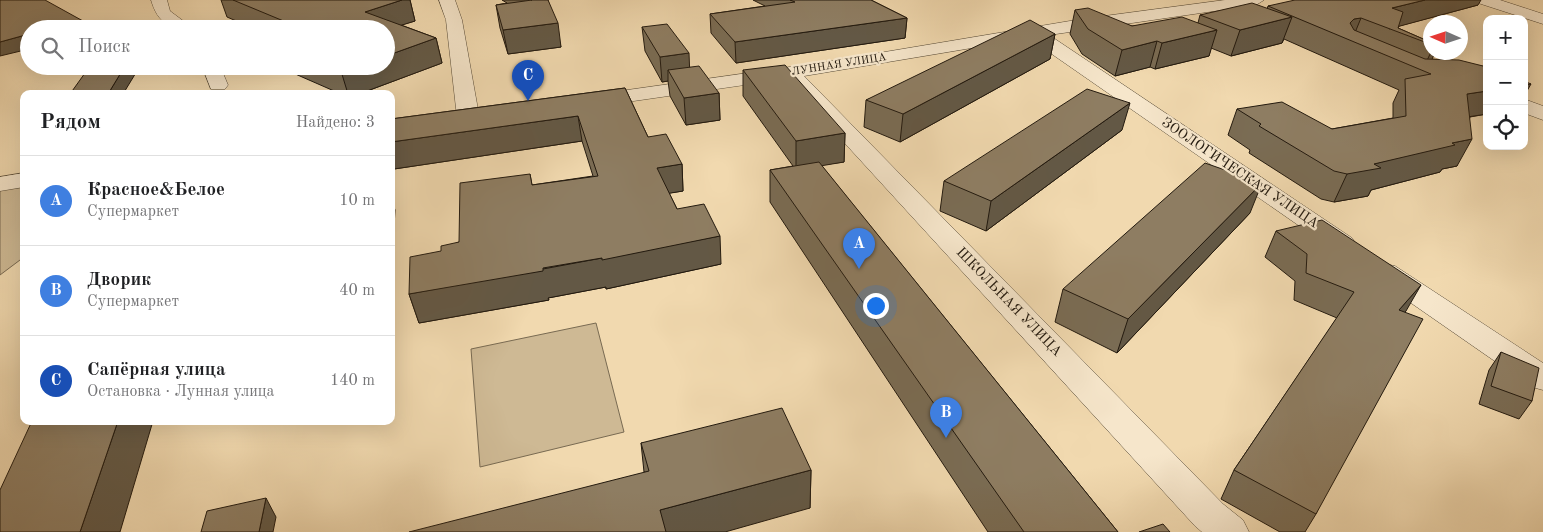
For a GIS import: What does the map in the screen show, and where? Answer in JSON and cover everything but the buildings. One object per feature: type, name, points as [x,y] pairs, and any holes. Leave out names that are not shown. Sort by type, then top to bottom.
[{"type":"street","points":[[159,0],[163,13],[173,20]]},
{"type":"street","points":[[447,0],[454,20],[468,104],[476,116],[448,120]]},
{"type":"street","points":[[1484,0],[1543,19]]},
{"type":"street","name":"ЛУННАЯ УЛИЦА","points":[[574,103],[790,72],[1246,1]]},
{"type":"street","name":"ЗООЛОГИЧЕСКАЯ УЛИЦА","points":[[1037,33],[1052,46],[1543,379]]},
{"type":"street","name":"ШКОЛЬНАЯ УЛИЦА","points":[[790,72],[1209,515],[1229,532]]},
{"type":"street","points":[[214,75],[218,85]]},
{"type":"street","points":[[1528,107],[1543,114]]},
{"type":"street","points":[[0,184],[20,181]]},
{"type":"shaded area","points":[[20,188],[20,260],[0,275],[0,190]]},
{"type":"shaded area","points":[[596,323],[624,432],[480,467],[471,349]]},
{"type":"place","name":"Сапёрная улица","points":[[528,101]]},
{"type":"place","name":"Красное&Белое","points":[[859,269]]},
{"type":"place","name":"Дворик","points":[[946,438]]}]
